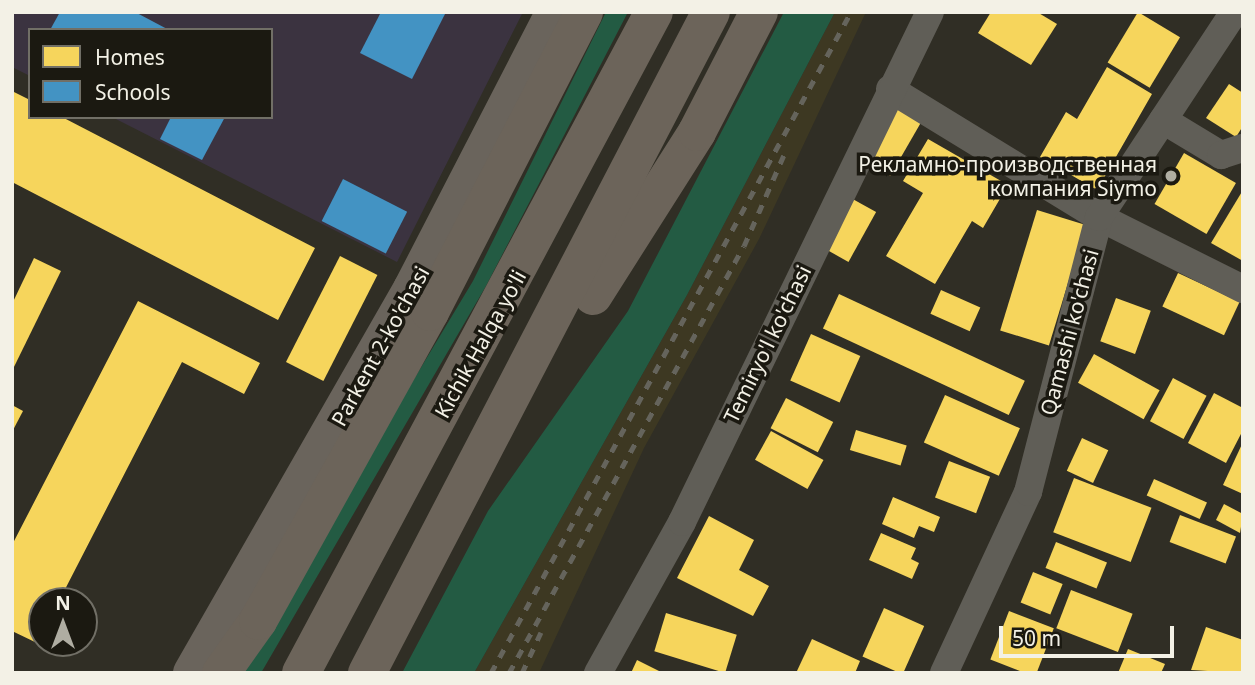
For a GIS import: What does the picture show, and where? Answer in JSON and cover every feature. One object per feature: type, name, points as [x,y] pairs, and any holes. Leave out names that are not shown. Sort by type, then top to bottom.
[{"type":"highway","points":[[221,673],[258,621],[430,312],[584,12]]},
{"type":"highway","name":"Kichik Halqa yo'li","points":[[301,673],[654,12]]},
{"type":"highway","points":[[368,673],[711,12]]},
{"type":"highway","points":[[463,494],[664,187],[759,12]]},
{"type":"main road","name":"Parkent 2-ko'chasi","points":[[192,673],[393,325],[555,12]]},
{"type":"street","name":"Temiryo'l ko'chasi","points":[[598,673],[682,522],[890,89],[930,12]]},
{"type":"street","name":"Qamashi ko'chasi","points":[[944,673],[1028,492],[1099,217],[1234,12]]},
{"type":"street","points":[[890,89],[1099,217],[1243,289]]},
{"type":"street","points":[[1163,120],[1222,155],[1243,148]]},
{"type":"shaded area","points":[[12,12],[523,12],[397,262],[116,119],[273,119],[273,28],[28,28],[28,75],[12,67]]},
{"type":"shaded area","points":[[835,12],[866,12],[759,239],[644,448],[539,673],[474,673],[687,295]]},
{"type":"green space","points":[[606,12],[628,12],[486,286],[261,673],[237,673],[473,281]]},
{"type":"green space","points":[[784,12],[835,12],[687,295],[474,673],[402,673],[488,511],[628,311]]},
{"type":"building: Homes","points":[[991,12],[1037,12],[1057,24],[1031,65],[978,33]]},
{"type":"building: Homes","points":[[1138,12],[1180,37],[1150,88],[1108,63]]},
{"type":"building: Homes","points":[[1107,67],[1152,94],[1097,190],[1040,157],[1066,112],[1077,119]]},
{"type":"building: Homes","points":[[1229,84],[1243,93],[1243,126],[1236,137],[1206,118]]},
{"type":"building: Homes","points":[[12,91],[28,99],[28,119],[66,119],[315,248],[278,320],[12,182]]},
{"type":"building: Homes","points":[[897,108],[921,122],[890,176],[866,162]]},
{"type":"building: Homes","points":[[928,139],[1008,185],[983,228],[972,221],[935,284],[886,256],[923,193],[903,181]]},
{"type":"building: Homes","points":[[1184,153],[1236,183],[1206,234],[1154,204]]},
{"type":"building: Homes","points":[[1243,190],[1243,261],[1211,243]]},
{"type":"building: Homes","points":[[849,197],[876,212],[848,262],[821,247]]},
{"type":"building: Homes","points":[[1037,210],[1086,225],[1049,345],[1000,330]]},
{"type":"building: Homes","points":[[340,256],[377,275],[323,381],[286,362]]},
{"type":"building: Homes","points":[[34,258],[61,271],[12,371],[12,304]]},
{"type":"building: Homes","points":[[1178,273],[1240,302],[1224,335],[1162,307]]},
{"type":"building: Homes","points":[[941,290],[980,307],[970,331],[930,314]]},
{"type":"building: Homes","points":[[839,294],[1025,381],[1009,415],[823,328]]},
{"type":"building: Homes","points":[[1116,298],[1151,311],[1135,354],[1100,341]]},
{"type":"building: Homes","points":[[138,301],[260,363],[244,394],[182,362],[66,587],[28,587],[28,639],[12,631],[12,545]]},
{"type":"building: Homes","points":[[811,334],[860,356],[840,403],[790,381]]},
{"type":"building: Homes","points":[[1094,354],[1160,390],[1144,419],[1078,383]]},
{"type":"building: Homes","points":[[1173,378],[1207,396],[1184,439],[1150,421]]},
{"type":"building: Homes","points":[[1214,393],[1243,408],[1243,430],[1226,463],[1188,443]]},
{"type":"building: Homes","points":[[945,395],[1020,428],[999,476],[924,443]]},
{"type":"building: Homes","points":[[786,398],[833,422],[818,452],[771,428]]},
{"type":"building: Homes","points":[[12,405],[23,411],[12,432]]},
{"type":"building: Homes","points":[[856,430],[907,445],[901,466],[850,450]]},
{"type":"building: Homes","points":[[771,431],[823,460],[807,489],[755,460]]},
{"type":"building: Homes","points":[[1082,438],[1108,450],[1093,483],[1067,471]]},
{"type":"building: Homes","points":[[1243,442],[1243,494],[1223,485]]},
{"type":"building: Homes","points":[[949,461],[990,477],[976,513],[935,497]]},
{"type":"building: Homes","points":[[1074,478],[1151,508],[1131,562],[1053,532]]},
{"type":"building: Homes","points":[[1154,479],[1207,503],[1200,519],[1147,495]]},
{"type":"building: Homes","points":[[893,497],[940,517],[934,532],[919,526],[914,538],[882,524]]},
{"type":"building: Homes","points":[[1224,504],[1243,514],[1240,533],[1216,520]]},
{"type":"building: Homes","points":[[1180,515],[1236,537],[1226,564],[1170,542]]},
{"type":"building: Homes","points":[[709,516],[754,540],[739,570],[769,586],[753,616],[677,578]]},
{"type":"building: Homes","points":[[881,533],[916,548],[911,559],[919,563],[912,579],[869,560]]},
{"type":"building: Homes","points":[[1056,542],[1107,563],[1097,589],[1046,568]]},
{"type":"building: Homes","points":[[1033,572],[1063,584],[1050,615],[1021,603]]},
{"type":"building: Homes","points":[[1071,590],[1133,614],[1118,652],[1056,628]]},
{"type":"building: Homes","points":[[884,608],[924,626],[903,673],[862,656]]},
{"type":"building: Homes","points":[[1009,611],[1054,628],[1037,673],[1025,673],[990,660]]},
{"type":"building: Homes","points":[[666,613],[737,635],[725,673],[654,651]]},
{"type":"building: Homes","points":[[1206,627],[1243,640],[1241,673],[1191,670]]},
{"type":"building: Homes","points":[[812,639],[860,661],[855,673],[796,673]]},
{"type":"building: Homes","points":[[1128,649],[1165,664],[1161,673],[1118,673]]},
{"type":"building: Homes","points":[[637,660],[663,673],[631,673]]},
{"type":"building: Schools","points":[[60,12],[135,12],[165,28],[51,28]]},
{"type":"building: Schools","points":[[381,12],[446,12],[412,79],[360,53]]},
{"type":"building: Schools","points":[[170,119],[224,119],[202,160],[160,139]]},
{"type":"building: Schools","points":[[343,179],[407,212],[386,254],[322,221]]},
{"type":"railway","points":[[491,673],[851,12]]},
{"type":"railway","points":[[509,673],[744,246],[784,155]]},
{"type":"railway","points":[[522,673],[541,632]]},
{"type":"place","name":"Рекламно-производственная компания Siymo","points":[[1171,176]]}]
